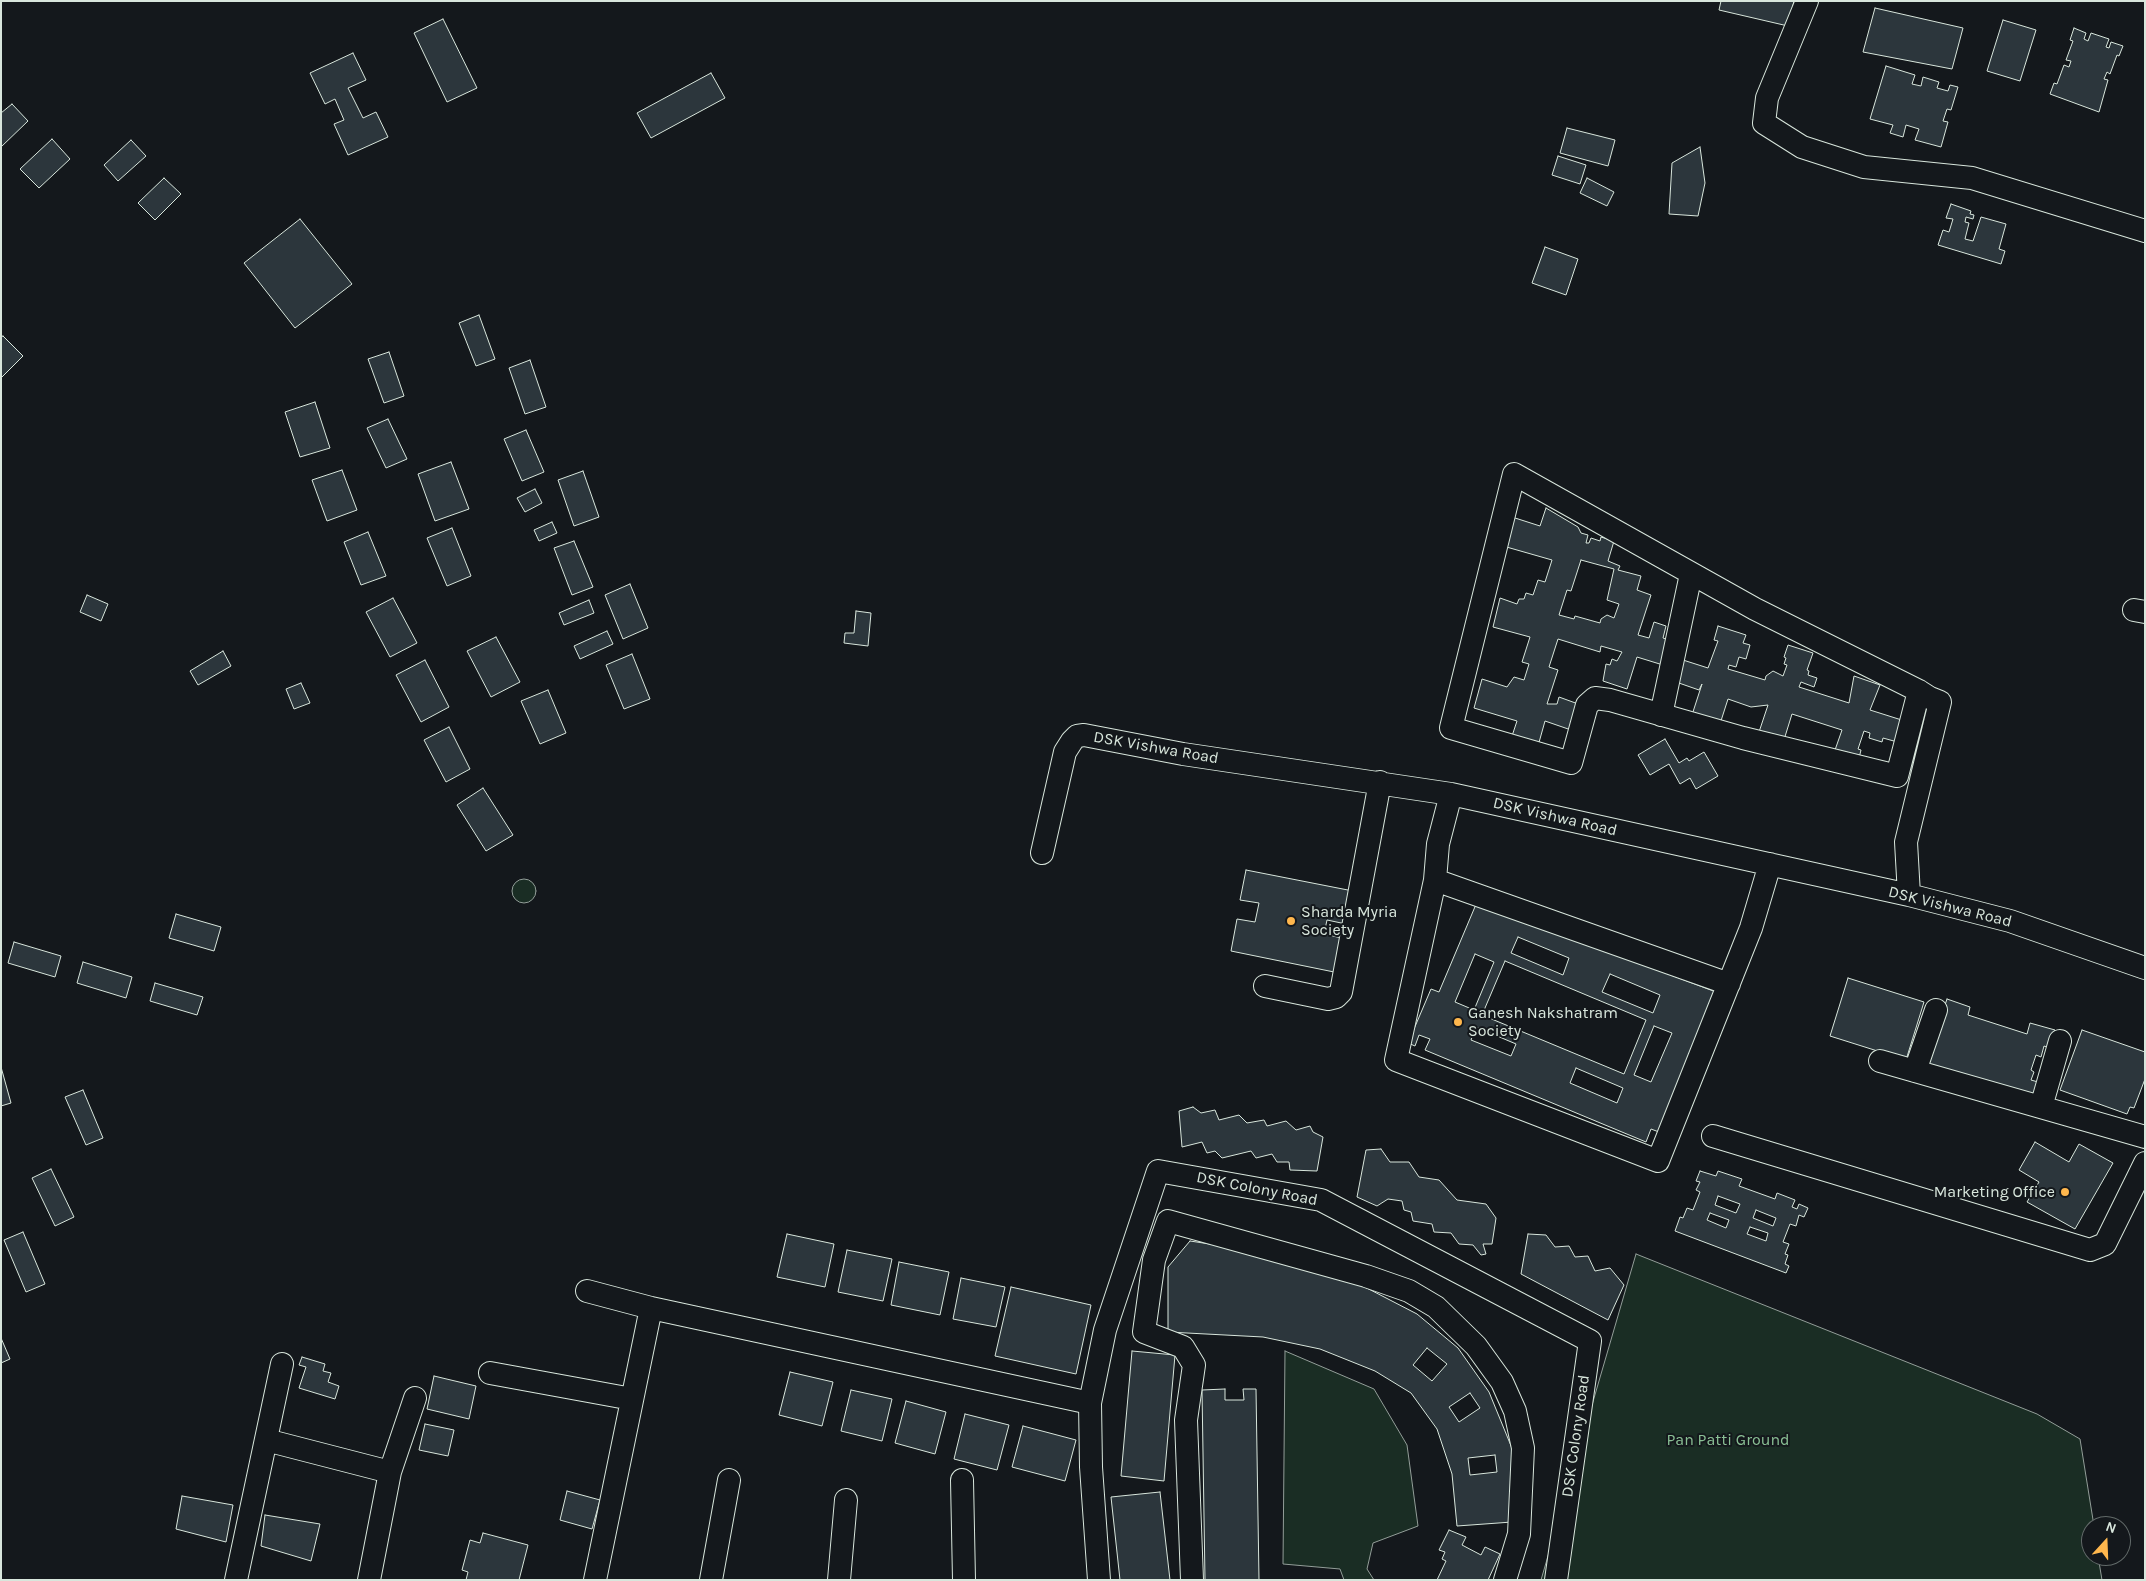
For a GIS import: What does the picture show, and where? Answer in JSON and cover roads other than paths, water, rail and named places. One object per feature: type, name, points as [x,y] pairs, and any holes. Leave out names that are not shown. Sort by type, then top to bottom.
[{"type":"street","points":[[1807,1],[1767,98],[1764,123],[1802,147],[1864,167],[1972,178],[2145,231]]},
{"type":"street","points":[[1908,895],[1906,842],[1940,702],[1919,691],[1755,609],[1514,474],[1451,728],[1571,764],[1587,704],[1595,698],[1743,738],[1897,776],[1919,691]]},
{"type":"street","points":[[1661,715],[1691,574]]},
{"type":"street","name":"DSK Vishwa Road","points":[[1042,853],[1065,752],[1077,736],[1084,734],[1183,754],[1451,794],[1770,864],[1908,895],[2010,921],[2145,968]]},
{"type":"street","points":[[1266,986],[1328,999],[1336,997],[1341,992],[1380,782]]},
{"type":"street","points":[[1451,794],[1438,844],[1435,880],[1396,1060],[1658,1161],[1751,928],[1770,864]]},
{"type":"street","points":[[1435,880],[1729,984]]},
{"type":"street","points":[[1916,1071],[1936,1010]]},
{"type":"street","points":[[2041,1107],[2060,1041]]},
{"type":"street","points":[[1880,1061],[2145,1137]]},
{"type":"street","points":[[1713,1136],[2090,1250],[2105,1244],[2145,1164]]},
{"type":"street","name":"DSK Colony Road","points":[[1099,1580],[1091,1467],[1090,1403],[1105,1330],[1158,1170],[1322,1200],[1590,1341],[1556,1580]]},
{"type":"street","points":[[1192,1580],[1186,1420],[1194,1365],[1183,1347],[1144,1332],[1154,1260],[1168,1221],[1366,1276],[1409,1291],[1436,1308],[1476,1346],[1502,1382],[1515,1411],[1523,1448],[1519,1534],[1505,1580]]},
{"type":"street","points":[[586,1291],[651,1308],[1090,1403]]},
{"type":"street","points":[[595,1580],[651,1308]]},
{"type":"street","points":[[236,1580],[282,1364]]},
{"type":"street","points":[[490,1373],[632,1399]]},
{"type":"street","points":[[370,1580],[390,1472],[416,1398]]},
{"type":"street","points":[[266,1440],[390,1472]]},
{"type":"street","points":[[712,1580],[728,1480]]},
{"type":"street","points":[[962,1480],[964,1580]]},
{"type":"street","points":[[839,1580],[846,1500]]},
{"type":"place","name":"Sharda Myria Society","points":[[1291,921]]},
{"type":"place","name":"Ganesh Nakshatram Society","points":[[1458,1022]]},
{"type":"place","name":"Marketing Office","points":[[2065,1192]]},
{"type":"park label","name":"Pan Patti Ground","points":[[1728,1440]]}]
